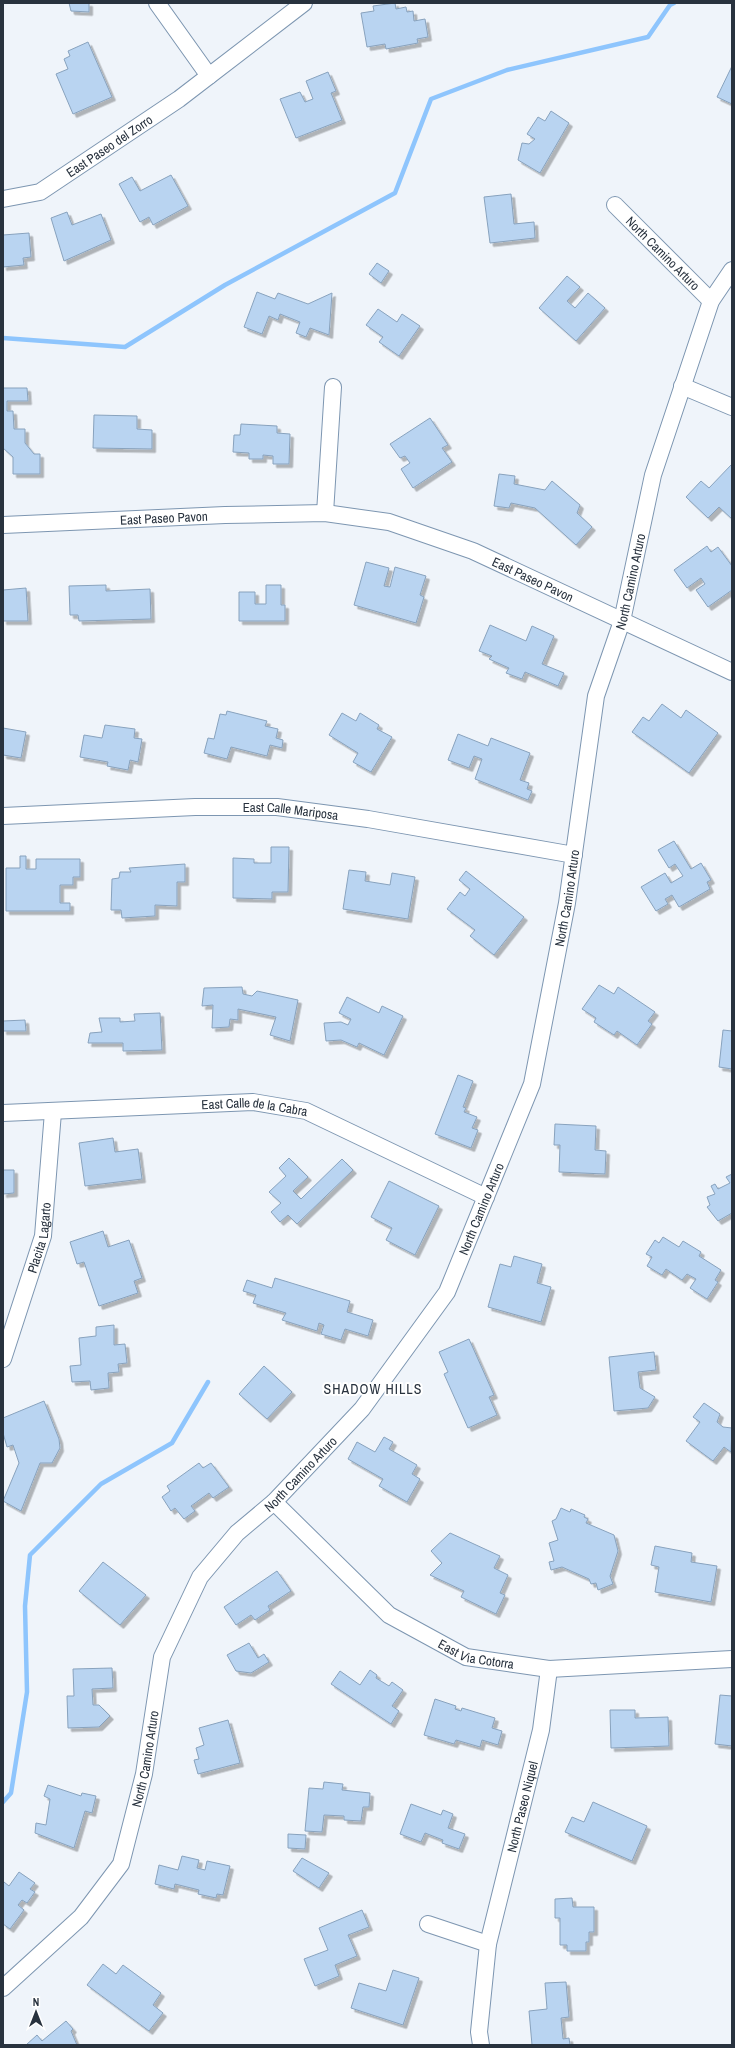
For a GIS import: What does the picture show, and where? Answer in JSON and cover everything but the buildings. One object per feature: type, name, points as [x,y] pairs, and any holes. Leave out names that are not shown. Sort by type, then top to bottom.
[{"type":"street","points":[[157,3],[209,76]]},
{"type":"street","name":"East Paseo del Zorro","points":[[3,199],[40,192],[179,99],[304,3]]},
{"type":"street","name":"North Camino Arturo","points":[[615,204],[711,302]]},
{"type":"street","name":"North Camino Arturo","points":[[3,1988],[81,1917],[121,1864],[144,1774],[162,1657],[200,1577],[237,1533],[274,1502],[362,1409],[447,1292],[532,1084],[567,904],[596,696],[622,621],[653,475],[711,302],[732,270]]},
{"type":"street","points":[[682,386],[732,407]]},
{"type":"street","points":[[324,513],[333,387]]},
{"type":"street","name":"East Paseo Pavon","points":[[3,525],[225,515],[324,513],[389,522],[473,551],[732,672]]},
{"type":"street","name":"East Calle Mariposa","points":[[3,816],[195,807],[277,806],[368,819],[574,855]]},
{"type":"street","name":"East Calle de la Cabra","points":[[3,1113],[253,1102],[306,1111],[486,1197]]},
{"type":"street","name":"Placita Lagarto","points":[[3,1359],[43,1236],[53,1112]]},
{"type":"street","name":"East Via Cotorra","points":[[274,1502],[389,1615],[466,1657],[548,1669],[732,1659]]},
{"type":"street","name":"North Paseo Niquel","points":[[481,2045],[479,2032],[488,1944],[541,1730],[548,1669]]},
{"type":"street","points":[[428,1924],[488,1944]]},
{"type":"waterway","points":[[3,338],[125,347],[225,285],[395,193],[431,99],[507,70],[648,37],[670,5],[674,3]]},
{"type":"waterway","points":[[3,1802],[11,1793],[27,1692],[25,1606],[30,1555],[101,1484],[172,1443],[208,1382]]},
{"type":"district","name":"SHADOW HILLS","points":[[373,1389]]}]
